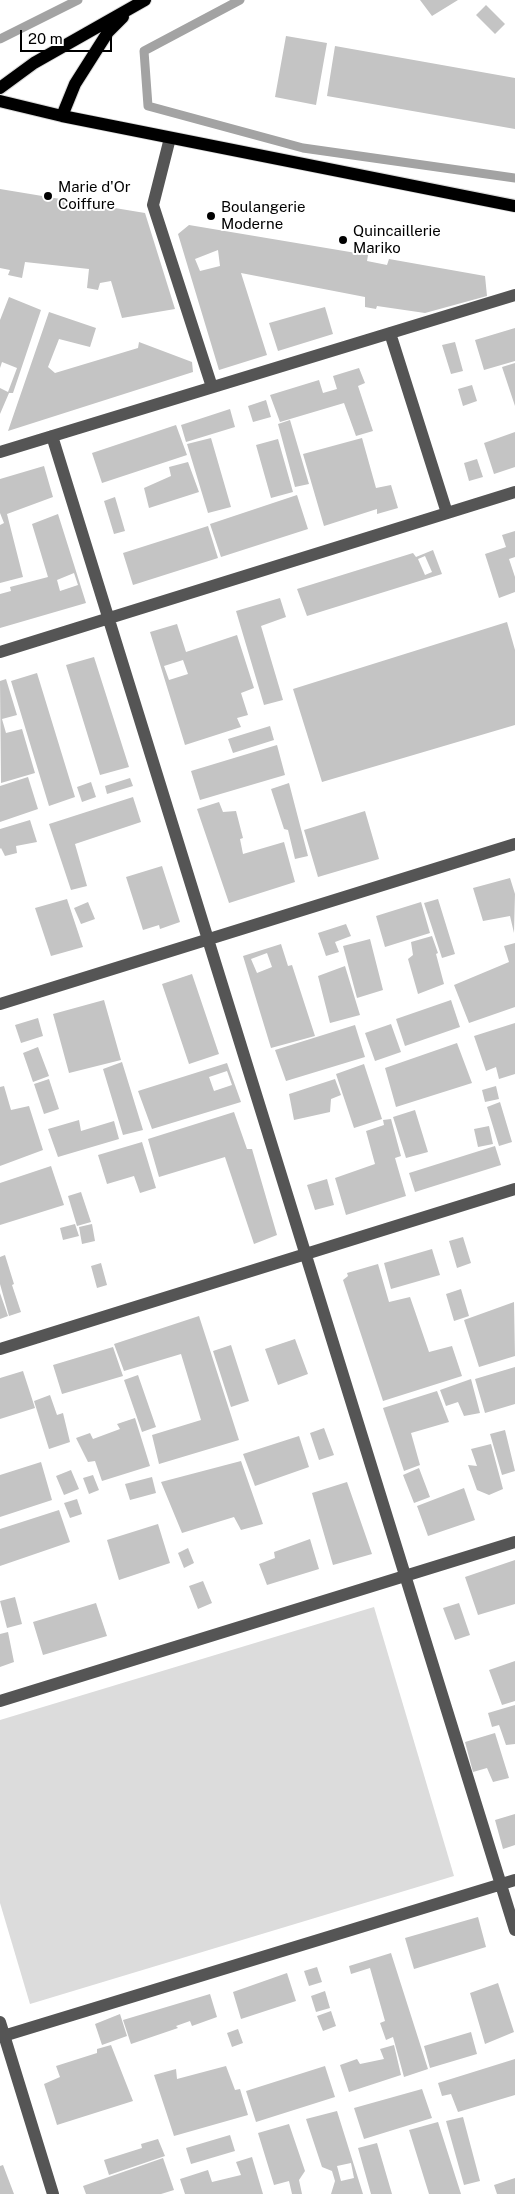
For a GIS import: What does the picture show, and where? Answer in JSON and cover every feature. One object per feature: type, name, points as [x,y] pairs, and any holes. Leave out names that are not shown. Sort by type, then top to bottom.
[{"type":"main road","points":[[0,88],[34,63],[139,3]]},
{"type":"main road","points":[[62,116],[75,84],[108,32],[139,3]]},
{"type":"main road","points":[[0,101],[62,116],[515,206]]},
{"type":"street","points":[[170,138],[154,205],[212,387]]},
{"type":"street","points":[[0,452],[515,295]]},
{"type":"street","points":[[390,333],[447,513]]},
{"type":"street","points":[[52,436],[515,1930]]},
{"type":"street","points":[[0,652],[515,492]]},
{"type":"street","points":[[0,1004],[515,844]]},
{"type":"street","points":[[0,1349],[515,1189]]},
{"type":"street","points":[[0,1701],[515,1542]]},
{"type":"street","points":[[2,2036],[515,1880]]},
{"type":"street","points":[[0,2022],[2,2036],[53,2194]]},
{"type":"shaded area","points":[[374,1607],[454,1876],[30,2004],[0,1903],[0,1720]]},
{"type":"building","points":[[420,0],[458,0],[432,16]]},
{"type":"building","points":[[486,5],[505,24],[495,34],[476,15]]},
{"type":"building","points":[[286,36],[327,43],[316,105],[275,97]]},
{"type":"building","points":[[335,46],[515,78],[515,129],[327,96]]},
{"type":"building","points":[[0,189],[145,213],[175,309],[122,318],[111,281],[100,283],[98,290],[87,288],[89,269],[25,262],[22,278],[8,275],[10,270],[0,268]]},
{"type":"building","points":[[189,225],[368,255],[367,261],[387,265],[389,259],[485,276],[487,296],[425,313],[377,306],[376,309],[365,307],[365,297],[241,273],[267,355],[219,370],[178,234]],"holes":[[[218,250],[220,266],[200,271],[195,259]]]},
{"type":"building","points":[[9,297],[41,310],[13,393],[9,393],[0,414],[0,388],[8,392],[17,368],[2,362],[0,368],[0,320]]},
{"type":"building","points":[[325,307],[333,334],[278,351],[269,323]]},
{"type":"building","points":[[49,312],[96,328],[90,347],[59,339],[48,367],[55,373],[138,348],[139,342],[192,362],[193,372],[8,431]]},
{"type":"building","points":[[515,328],[515,361],[484,370],[475,340]]},
{"type":"building","points":[[455,342],[463,371],[451,374],[442,345]]},
{"type":"building","points":[[515,363],[515,406],[502,367]]},
{"type":"building","points":[[359,368],[365,383],[358,386],[373,431],[356,436],[344,403],[280,422],[270,395],[319,380],[323,393],[337,389],[333,376]]},
{"type":"building","points":[[472,385],[477,401],[463,406],[458,389]]},
{"type":"building","points":[[266,400],[271,417],[253,422],[248,406]]},
{"type":"building","points":[[230,409],[235,427],[186,442],[181,425]]},
{"type":"building","points":[[290,420],[309,484],[295,487],[278,424]]},
{"type":"building","points":[[176,425],[187,455],[102,483],[92,453]]},
{"type":"building","points":[[515,432],[515,467],[494,474],[484,443]]},
{"type":"building","points":[[211,438],[231,507],[208,513],[187,444]]},
{"type":"building","points":[[362,438],[376,488],[391,485],[398,508],[377,514],[377,509],[324,526],[303,454]]},
{"type":"building","points":[[278,439],[293,492],[271,498],[256,445]]},
{"type":"building","points":[[477,459],[483,477],[469,481],[464,463]]},
{"type":"building","points":[[188,462],[199,492],[149,508],[144,488],[171,476],[169,467]]},
{"type":"building","points":[[44,466],[53,497],[7,514],[23,577],[0,583],[0,525],[4,523],[0,513],[0,479]]},
{"type":"building","points":[[297,495],[308,529],[221,557],[210,524]]},
{"type":"building","points":[[115,497],[125,531],[114,534],[104,501]]},
{"type":"building","points":[[58,514],[86,603],[0,628],[0,594],[11,591],[10,587],[48,577],[32,524]],"holes":[[[74,573],[78,585],[60,591],[57,580]]]},
{"type":"building","points":[[208,526],[218,558],[133,585],[123,553]]},
{"type":"building","points":[[515,531],[515,557],[509,559],[515,577],[515,592],[499,598],[485,554],[506,547],[502,535]]},
{"type":"building","points":[[433,550],[442,574],[307,616],[297,589],[413,553],[416,557]],"holes":[[[425,556],[432,572],[425,575],[418,559]]]},
{"type":"building","points":[[280,598],[286,617],[261,626],[283,700],[264,705],[236,611]]},
{"type":"building","points":[[507,622],[515,650],[515,725],[322,782],[293,689]]},
{"type":"building","points":[[177,624],[186,652],[237,635],[254,688],[241,693],[248,715],[237,718],[241,727],[185,745],[150,632]],"holes":[[[183,660],[188,674],[169,680],[164,666]]]},
{"type":"building","points":[[94,657],[129,767],[100,775],[66,665]]},
{"type":"building","points":[[37,673],[75,797],[49,806],[11,681]]},
{"type":"building","points":[[6,679],[17,715],[2,719],[6,733],[22,729],[35,773],[1,783],[0,681]]},
{"type":"building","points":[[270,726],[274,740],[233,753],[228,739]]},
{"type":"building","points":[[277,745],[285,775],[200,800],[191,771]]},
{"type":"building","points":[[28,777],[38,809],[0,822],[0,786]]},
{"type":"building","points":[[130,778],[133,786],[107,794],[105,786]]},
{"type":"building","points":[[91,782],[96,797],[82,802],[77,787]]},
{"type":"building","points":[[289,783],[308,856],[295,859],[288,830],[284,829],[271,789]]},
{"type":"building","points":[[133,797],[141,822],[75,844],[87,886],[71,890],[49,824]]},
{"type":"building","points":[[219,802],[223,812],[236,811],[243,838],[240,839],[243,854],[284,842],[295,882],[229,903],[197,809]]},
{"type":"building","points":[[365,811],[379,859],[318,877],[304,830]]},
{"type":"building","points":[[30,820],[37,842],[16,846],[17,853],[5,856],[0,849],[0,829]]},
{"type":"building","points":[[162,866],[180,922],[160,929],[159,925],[143,930],[126,877]]},
{"type":"building","points":[[510,878],[515,894],[514,933],[510,916],[483,921],[473,888]]},
{"type":"building","points":[[67,899],[83,947],[51,956],[35,908]]},
{"type":"building","points":[[438,899],[455,954],[442,958],[424,903]]},
{"type":"building","points":[[88,902],[95,919],[81,924],[74,908]]},
{"type":"building","points":[[421,902],[430,933],[385,947],[376,916]]},
{"type":"building","points":[[346,924],[351,936],[335,942],[339,952],[326,956],[318,933]]},
{"type":"building","points":[[432,936],[438,953],[436,954],[444,984],[418,994],[408,959],[413,955],[411,942]]},
{"type":"building","points":[[370,939],[383,990],[357,998],[343,946]]},
{"type":"building","points":[[515,943],[515,1007],[469,1023],[454,985],[509,962],[504,946]]},
{"type":"building","points":[[281,944],[288,966],[292,965],[315,1036],[271,1048],[243,956]],"holes":[[[267,953],[272,967],[257,973],[251,959]]]},
{"type":"building","points":[[345,966],[360,1015],[330,1023],[318,976]]},
{"type":"building","points":[[192,974],[219,1054],[189,1064],[162,984]]},
{"type":"building","points":[[104,1000],[121,1060],[69,1073],[53,1014]]},
{"type":"building","points":[[451,1000],[460,1027],[405,1046],[396,1019]]},
{"type":"building","points":[[38,1018],[43,1036],[21,1043],[15,1025]]},
{"type":"building","points":[[515,1023],[515,1074],[499,1079],[496,1067],[486,1071],[474,1036]]},
{"type":"building","points":[[391,1024],[401,1052],[375,1061],[365,1033]]},
{"type":"building","points":[[355,1025],[365,1057],[286,1081],[275,1050]]},
{"type":"building","points":[[457,1043],[472,1083],[396,1107],[385,1068]]},
{"type":"building","points":[[38,1047],[49,1076],[33,1082],[23,1053]]},
{"type":"building","points":[[122,1062],[143,1130],[123,1135],[103,1069]]},
{"type":"building","points":[[227,1063],[241,1102],[152,1129],[138,1091]],"holes":[[[227,1071],[232,1085],[214,1091],[209,1077]]]},
{"type":"building","points":[[364,1064],[382,1119],[354,1128],[336,1074]]},
{"type":"building","points":[[49,1079],[59,1109],[44,1114],[34,1084]]},
{"type":"building","points":[[335,1079],[341,1095],[331,1099],[330,1112],[294,1120],[289,1094]]},
{"type":"building","points":[[4,1086],[11,1110],[29,1106],[43,1150],[0,1166],[0,1087]]},
{"type":"building","points":[[496,1086],[499,1099],[485,1102],[482,1090]]},
{"type":"building","points":[[500,1102],[512,1142],[499,1146],[487,1107]]},
{"type":"building","points":[[415,1110],[428,1152],[406,1158],[393,1117]]},
{"type":"building","points":[[234,1112],[247,1149],[252,1149],[277,1235],[254,1244],[225,1157],[159,1177],[148,1139]]},
{"type":"building","points":[[391,1119],[401,1156],[395,1158],[406,1196],[346,1215],[335,1178],[375,1164],[366,1131],[384,1125],[383,1120]]},
{"type":"building","points":[[79,1120],[81,1131],[114,1121],[119,1139],[58,1157],[48,1129]]},
{"type":"building","points":[[489,1126],[493,1144],[478,1147],[474,1129]]},
{"type":"building","points":[[142,1142],[156,1188],[140,1193],[134,1176],[107,1184],[98,1155]]},
{"type":"building","points":[[495,1146],[501,1165],[415,1192],[409,1173]]},
{"type":"building","points":[[51,1166],[64,1205],[0,1225],[0,1183]]},
{"type":"building","points":[[327,1179],[334,1205],[315,1210],[307,1185]]},
{"type":"building","points":[[81,1192],[91,1222],[77,1226],[68,1196]]},
{"type":"building","points":[[75,1224],[79,1236],[63,1240],[60,1228]]},
{"type":"building","points":[[92,1224],[95,1241],[82,1244],[79,1227]]},
{"type":"building","points":[[463,1237],[471,1263],[457,1268],[449,1241]]},
{"type":"building","points":[[432,1249],[440,1275],[391,1289],[384,1263]]},
{"type":"building","points":[[5,1255],[21,1312],[9,1316],[0,1284],[0,1257]]},
{"type":"building","points":[[101,1263],[107,1285],[97,1288],[91,1266]]},
{"type":"building","points":[[378,1264],[389,1302],[410,1297],[429,1352],[452,1346],[462,1376],[383,1401],[343,1280],[348,1276],[347,1273]]},
{"type":"building","points":[[461,1289],[469,1316],[454,1321],[446,1294]]},
{"type":"building","points":[[0,1293],[8,1316],[0,1319]]},
{"type":"building","points":[[514,1302],[515,1356],[479,1367],[464,1320]]},
{"type":"building","points":[[199,1316],[239,1440],[159,1464],[152,1435],[201,1420],[181,1354],[124,1371],[114,1344]]},
{"type":"building","points":[[295,1339],[308,1374],[278,1385],[265,1349]]},
{"type":"building","points":[[231,1345],[249,1401],[231,1407],[213,1351]]},
{"type":"building","points":[[113,1347],[123,1376],[62,1394],[53,1365]]},
{"type":"building","points":[[515,1367],[515,1404],[485,1413],[475,1379]]},
{"type":"building","points":[[23,1371],[35,1408],[0,1419],[0,1378]]},
{"type":"building","points":[[138,1375],[156,1427],[142,1432],[124,1380]]},
{"type":"building","points":[[471,1379],[480,1413],[464,1416],[458,1402],[446,1406],[440,1390]]},
{"type":"building","points":[[437,1391],[449,1422],[411,1433],[420,1465],[404,1471],[383,1408]]},
{"type":"building","points":[[50,1395],[57,1415],[63,1413],[70,1442],[49,1449],[34,1401]]},
{"type":"building","points":[[135,1418],[150,1466],[102,1481],[95,1461],[88,1462],[76,1438],[90,1433],[93,1439],[120,1429],[117,1424]]},
{"type":"building","points":[[324,1428],[334,1455],[319,1460],[310,1433]]},
{"type":"building","points":[[505,1430],[515,1471],[502,1475],[490,1434]]},
{"type":"building","points":[[299,1436],[309,1467],[255,1486],[243,1454]]},
{"type":"building","points":[[491,1444],[503,1489],[489,1495],[477,1490],[468,1465],[477,1466],[471,1449]]},
{"type":"building","points":[[241,1461],[263,1524],[241,1530],[234,1517],[182,1533],[161,1482]]},
{"type":"building","points":[[41,1462],[52,1500],[0,1517],[0,1475]]},
{"type":"building","points":[[419,1468],[430,1497],[414,1503],[403,1475]]},
{"type":"building","points":[[71,1470],[79,1489],[64,1495],[56,1476]]},
{"type":"building","points":[[93,1475],[99,1490],[89,1494],[83,1478]]},
{"type":"building","points":[[152,1477],[156,1493],[130,1500],[125,1484]]},
{"type":"building","points":[[347,1482],[372,1554],[333,1565],[312,1493]]},
{"type":"building","points":[[464,1488],[475,1520],[428,1536],[417,1506]]},
{"type":"building","points":[[77,1499],[82,1514],[70,1518],[64,1503]]},
{"type":"building","points":[[59,1510],[70,1542],[0,1566],[0,1529]]},
{"type":"building","points":[[158,1524],[170,1563],[119,1580],[107,1540]]},
{"type":"building","points":[[310,1539],[319,1569],[267,1585],[259,1564],[275,1558],[274,1552]]},
{"type":"building","points":[[188,1548],[194,1563],[184,1568],[178,1553]]},
{"type":"building","points":[[515,1560],[515,1604],[478,1615],[465,1577]]},
{"type":"building","points":[[203,1581],[212,1603],[198,1609],[189,1586]]},
{"type":"building","points":[[15,1597],[22,1624],[7,1628],[0,1601]]},
{"type":"building","points":[[96,1603],[107,1636],[43,1655],[33,1622]]},
{"type":"building","points":[[459,1603],[470,1635],[455,1640],[443,1608]]},
{"type":"building","points":[[8,1632],[14,1662],[0,1667],[0,1634]]},
{"type":"building","points":[[515,1661],[515,1701],[502,1705],[489,1670]]},
{"type":"building","points":[[515,1705],[515,1744],[506,1745],[499,1725],[492,1727],[488,1713]]},
{"type":"building","points":[[495,1733],[509,1778],[493,1782],[487,1768],[473,1772],[465,1742]]},
{"type":"building","points":[[515,1814],[515,1845],[503,1849],[495,1820]]},
{"type":"building","points":[[478,1917],[486,1947],[414,1969],[405,1938]]},
{"type":"building","points":[[391,1953],[428,2069],[404,2077],[393,2037],[386,2040],[380,2023],[385,2021],[370,1968],[351,1974],[349,1966]]},
{"type":"building","points":[[317,1967],[322,1982],[309,1986],[304,1971]]},
{"type":"building","points":[[287,1973],[296,2001],[241,2019],[233,1992]]},
{"type":"building","points":[[498,1983],[514,2032],[485,2044],[470,1993]]},
{"type":"building","points":[[325,1991],[330,2008],[316,2012],[311,1996]]},
{"type":"building","points":[[210,1994],[217,2017],[192,2026],[190,2021],[176,2026],[178,2028],[131,2044],[123,2020]]},
{"type":"building","points":[[331,2011],[336,2026],[323,2031],[317,2016]]},
{"type":"building","points":[[120,2014],[127,2036],[102,2045],[95,2024]]},
{"type":"building","points":[[238,2029],[243,2043],[232,2047],[227,2033]]},
{"type":"building","points":[[471,2032],[477,2054],[430,2068],[424,2046]]},
{"type":"building","points":[[111,2045],[133,2101],[57,2125],[44,2084],[60,2077],[56,2066],[97,2053],[97,2049]]},
{"type":"building","points":[[394,2045],[401,2075],[349,2092],[340,2065],[357,2059],[360,2064],[384,2059],[380,2049]]},
{"type":"building","points":[[515,2059],[515,2095],[458,2112],[451,2094],[442,2096],[438,2083]]},
{"type":"building","points":[[226,2066],[235,2090],[240,2089],[248,2115],[174,2136],[154,2075],[176,2069],[177,2079]]},
{"type":"building","points":[[325,2066],[335,2097],[256,2122],[246,2091]]},
{"type":"building","points":[[422,2089],[432,2118],[364,2139],[354,2108]]},
{"type":"building","points":[[337,2111],[363,2194],[331,2194],[335,2181],[332,2171],[322,2167],[306,2119]],"holes":[[[351,2163],[354,2178],[341,2181],[337,2166]]]},
{"type":"building","points":[[463,2117],[480,2181],[464,2185],[446,2121]]},
{"type":"building","points":[[438,2122],[461,2194],[429,2194],[409,2130]]},
{"type":"building","points":[[289,2124],[305,2171],[299,2180],[302,2194],[292,2194],[289,2181],[274,2185],[258,2133]]},
{"type":"building","points":[[230,2135],[235,2151],[191,2164],[186,2148]]},
{"type":"building","points":[[158,2139],[165,2156],[109,2175],[104,2160],[142,2148],[141,2144]]},
{"type":"building","points":[[377,2143],[392,2194],[371,2194],[358,2148]]},
{"type":"building","points":[[252,2157],[263,2194],[185,2194],[180,2179],[208,2170],[212,2182],[241,2175],[236,2162]]},
{"type":"building","points":[[163,2158],[174,2190],[161,2194],[86,2194],[83,2186]]},
{"type":"building","points":[[3,2165],[14,2194],[0,2194],[0,2166]]},
{"type":"building","points":[[515,2178],[515,2194],[497,2194],[494,2185]]},
{"type":"waterway","points":[[0,39],[78,0]]},
{"type":"waterway","points":[[240,0],[144,51],[148,106],[303,148],[515,178]]},
{"type":"place","name":"Marie d'Or Coiffure","points":[[48,196]]},
{"type":"place","name":"Boulangerie Moderne","points":[[211,216]]},
{"type":"place","name":"Quincaillerie Mariko","points":[[343,240]]}]
